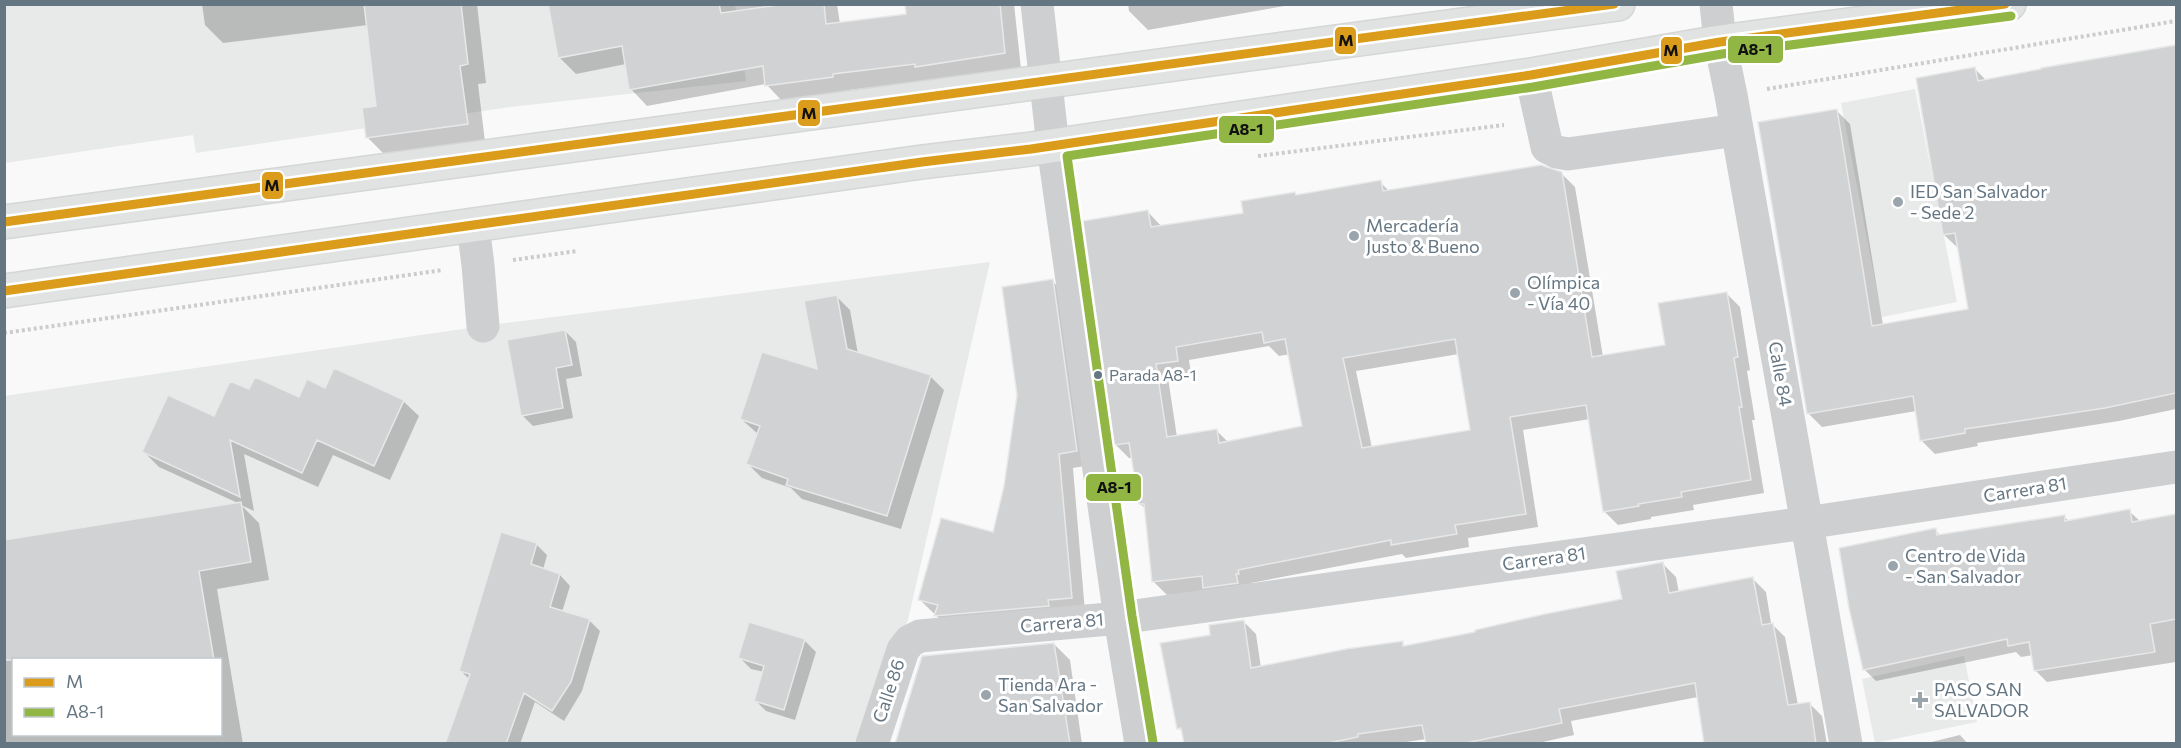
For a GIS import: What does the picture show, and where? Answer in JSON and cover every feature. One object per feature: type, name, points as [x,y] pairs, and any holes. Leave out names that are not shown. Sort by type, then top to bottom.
[{"type":"highway","points":[[4,222],[1618,4]]},
{"type":"highway","points":[[4,291],[922,162],[1053,146],[1531,75],[1720,42],[2009,4]]},
{"type":"street","points":[[1038,4],[1053,146],[1120,618],[1141,744]]},
{"type":"street","name":"Calle 84","points":[[1716,4],[1720,42],[1846,744]]},
{"type":"street","points":[[1531,75],[1547,147],[1557,152],[1568,154],[1737,130]]},
{"type":"street","points":[[473,226],[483,326]]},
{"type":"street","name":"Carrera 81","points":[[910,642],[920,636],[1120,618],[1806,522],[2176,467]]},
{"type":"street","name":"Calle 86","points":[[872,744],[897,664],[910,642]]},
{"type":"path","points":[[1731,95],[2176,21]]},
{"type":"path","points":[[1246,157],[1540,121]]},
{"type":"shaded area","points":[[4,5],[735,5],[746,81],[510,107],[196,153],[193,135],[5,163]]},
{"type":"shaded area","name":"IED San Salvador - Sede 2","points":[[1915,89],[1957,302],[1882,317],[1841,103]]},
{"type":"shaded area","points":[[990,262],[908,620],[858,743],[5,743],[4,396],[483,326]]},
{"type":"shaded area","name":"PASO SAN SALVADOR","points":[[1964,656],[1977,722],[1875,743],[1862,679]]},
{"type":"building","points":[[364,4],[461,4],[468,64],[460,66],[468,124],[366,138],[362,108],[376,106]]},
{"type":"building","points":[[548,4],[719,4],[721,13],[786,4],[824,4],[826,24],[906,14],[905,4],[1000,4],[1005,53],[915,67],[915,64],[833,74],[833,77],[765,86],[763,66],[629,90],[622,46],[558,58]]},
{"type":"building","points":[[2176,45],[2176,393],[2105,408],[1965,429],[1965,433],[1920,441],[1913,396],[1807,414],[1758,122],[1837,109],[1872,326],[1968,309],[1955,233],[1943,235],[1916,78],[1975,67],[1978,81]]},
{"type":"building","points":[[1541,165],[1562,172],[1592,357],[1665,345],[1658,303],[1727,292],[1738,357],[1734,358],[1742,407],[1739,407],[1751,480],[1681,492],[1682,497],[1603,512],[1586,405],[1510,417],[1526,514],[1455,525],[1457,534],[1391,545],[1391,540],[1238,570],[1239,574],[1236,574],[1238,583],[1203,588],[1202,576],[1152,582],[1144,504],[1139,504],[1129,443],[1114,445],[1083,221],[1148,210],[1151,227],[1243,213],[1241,201],[1295,192],[1296,195],[1381,180],[1383,191]],"holes":[[[1262,332],[1264,343],[1285,339],[1302,426],[1219,443],[1217,429],[1167,437],[1156,364],[1178,361],[1176,347]],[[1455,339],[1470,430],[1362,448],[1343,358]]]},
{"type":"building","points":[[1053,279],[1077,451],[1059,454],[1072,598],[1048,600],[1049,606],[934,616],[938,605],[918,600],[941,518],[993,532],[1004,486],[1017,395],[1002,287]]},
{"type":"building","points":[[837,295],[847,349],[931,375],[887,516],[786,485],[788,479],[746,464],[760,426],[740,419],[762,352],[817,369],[804,301]]},
{"type":"building","points":[[565,330],[572,365],[556,368],[563,408],[521,416],[507,340]]},
{"type":"building","points":[[334,368],[404,400],[374,466],[317,440],[302,473],[230,440],[240,497],[142,452],[168,395],[214,416],[230,381],[249,389],[255,377],[299,397],[307,379],[325,388]]},
{"type":"building","points":[[241,502],[251,562],[199,571],[214,658],[12,658],[12,660],[4,660],[4,540]]},
{"type":"building","points":[[2130,509],[2132,522],[2176,514],[2176,619],[2150,624],[2155,652],[2034,671],[2029,642],[2008,646],[2007,639],[1863,670],[1839,548],[1936,528],[1937,535],[2065,515],[2065,521]]},
{"type":"building","points":[[501,532],[537,543],[531,564],[560,574],[550,607],[590,619],[571,682],[552,711],[524,693],[506,744],[445,744],[470,674],[459,671]]},
{"type":"building","points":[[1663,562],[1669,593],[1753,577],[1762,625],[1773,623],[1788,705],[1810,702],[1816,744],[1704,744],[1695,683],[1559,709],[1562,723],[1461,744],[1426,744],[1422,725],[1358,734],[1358,737],[1324,744],[1184,744],[1181,728],[1177,729],[1160,643],[1210,635],[1209,625],[1244,620],[1251,668],[1346,649],[1403,641],[1403,646],[1622,599],[1616,571]]},
{"type":"building","points":[[749,622],[805,639],[784,710],[754,701],[764,666],[738,658]]},
{"type":"building","name":"Tienda Ara - San Salvador","points":[[1054,643],[1070,744],[895,744],[922,656]]},
{"type":"transit line","name":"M","points":[[4,222],[1614,4]]},
{"type":"transit line","name":"M","points":[[4,291],[922,162],[1031,149],[1531,75],[1720,42],[2005,4]]},
{"type":"transit line","name":"A8-1","points":[[1153,742],[1132,616],[1067,156],[1533,87],[1722,54],[2011,16]]},
{"type":"place","name":"IED San Salvador - Sede 2","points":[[1898,202]]},
{"type":"place","name":"Mercadería Justo & Bueno","points":[[1354,236]]},
{"type":"place","name":"Olímpica - Vía 40","points":[[1515,293]]},
{"type":"place","name":"Parada A8-1","points":[[1098,375]]},
{"type":"place","name":"Centro de Vida - San Salvador","points":[[1893,566]]},
{"type":"place","name":"Tienda Ara - San Salvador","points":[[986,695]]},
{"type":"place","name":"PASO SAN SALVADOR","points":[[1920,700]]}]
